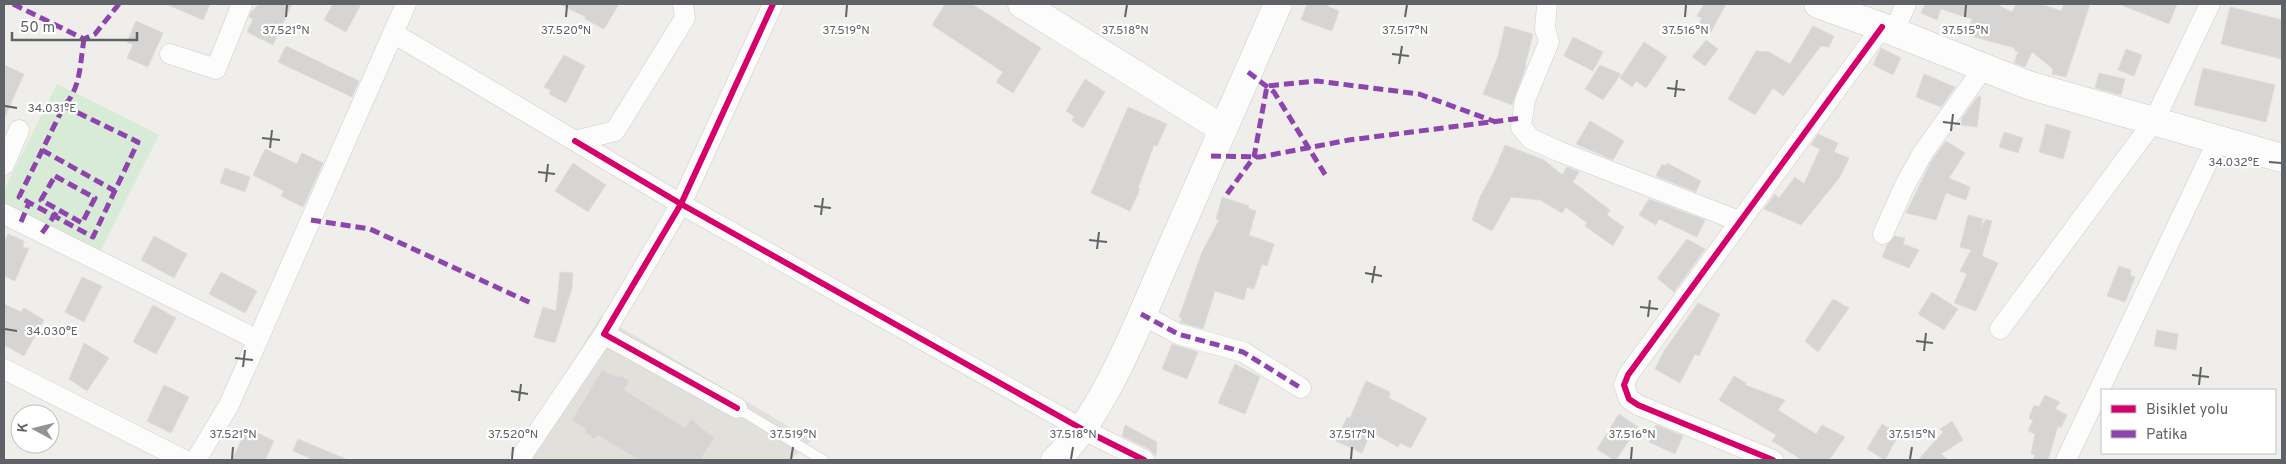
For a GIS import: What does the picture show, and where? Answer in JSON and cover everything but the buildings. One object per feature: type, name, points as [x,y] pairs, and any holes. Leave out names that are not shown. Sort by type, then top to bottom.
[{"type":"main road","points":[[1022,4],[1223,129]]},
{"type":"main road","points":[[1055,460],[1082,429],[1104,392],[1142,314],[1278,4]]},
{"type":"main road","points":[[1818,4],[1888,29],[2028,85],[2282,158]]},
{"type":"street","points":[[170,54],[216,69],[242,4]]},
{"type":"street","points":[[4,369],[197,459],[229,405],[406,4]]},
{"type":"street","points":[[575,142],[615,131],[686,18],[683,4]]},
{"type":"street","points":[[519,460],[604,334],[681,204],[773,4]]},
{"type":"street","points":[[1547,4],[1545,29],[1549,42],[1525,100],[1521,127],[1531,138],[1558,151],[1739,221]]},
{"type":"street","points":[[1773,460],[1638,405],[1628,398],[1624,385],[1628,375],[1739,221],[1906,4]]},
{"type":"street","points":[[2000,329],[2154,121],[2210,4]]},
{"type":"street","points":[[393,33],[681,204],[1082,429],[1144,460]]},
{"type":"street","points":[[1883,234],[1904,187],[1922,154],[1984,67]]},
{"type":"street","points":[[4,165],[19,130]]},
{"type":"street","points":[[2066,460],[2218,140]]},
{"type":"street","points":[[4,214],[258,340]]},
{"type":"street","points":[[1142,314],[1178,334],[1243,352],[1301,388]]},
{"type":"street","points":[[604,334],[736,408]]},
{"type":"lane","points":[[736,408],[824,460]]},
{"type":"shaded area","points":[[601,316],[812,440],[791,460],[512,460]]},
{"type":"green space","points":[[57,84],[159,135],[100,252],[4,204],[4,190]]},
{"type":"marked path","points":[[13,4],[84,39],[95,34],[119,4]]},
{"type":"marked path","points":[[64,106],[138,142],[93,237],[19,197],[64,106],[74,91],[79,75],[84,39]]},
{"type":"marked path","points":[[1248,72],[1274,92],[1326,176]]},
{"type":"marked path","points":[[1227,194],[1254,157],[1267,86],[1317,81],[1419,94],[1496,122]]},
{"type":"marked path","points":[[1211,156],[1260,157],[1349,140],[1522,118]]},
{"type":"marked path","points":[[42,150],[115,191]]},
{"type":"marked path","points":[[55,176],[95,198],[82,223],[41,200],[55,176]]},
{"type":"marked path","points":[[21,222],[29,203]]},
{"type":"marked path","points":[[42,233],[57,212]]},
{"type":"marked path","points":[[311,220],[370,229],[533,304]]},
{"type":"marked path","points":[[1141,314],[1178,334],[1243,352],[1301,388]]},
{"type":"cycle path","points":[[737,408],[604,334],[681,204],[773,4]]},
{"type":"cycle path","points":[[1773,460],[1638,405],[1629,399],[1624,385],[1628,375],[1882,27]]},
{"type":"cycle path","points":[[575,141],[681,204],[1082,429],[1144,460]]}]
